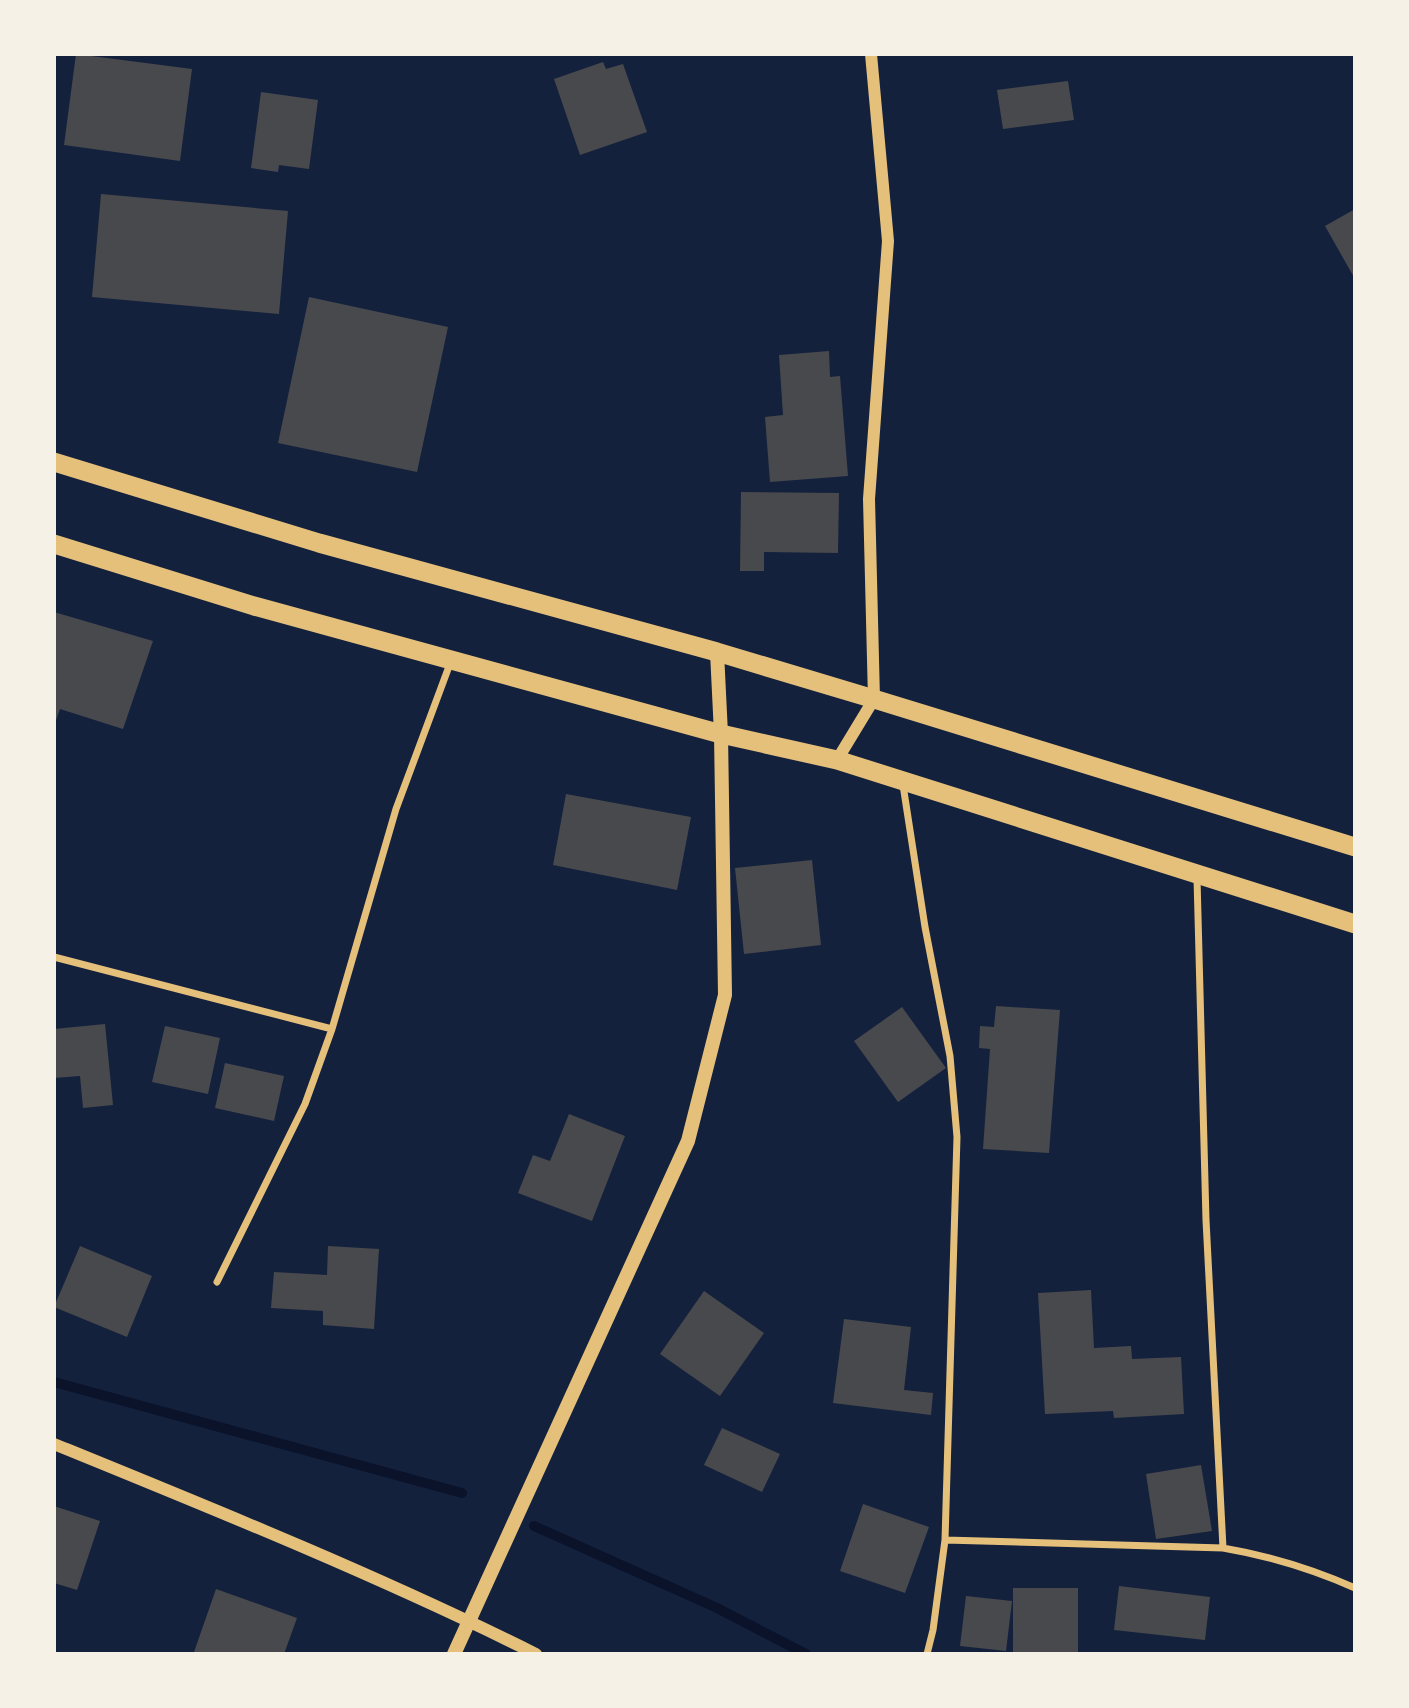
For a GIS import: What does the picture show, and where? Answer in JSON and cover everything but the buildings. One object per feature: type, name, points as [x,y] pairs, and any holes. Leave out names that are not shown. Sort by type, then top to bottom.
[{"type":"highway","points":[[54,462],[319,543],[717,652],[1355,847]]},
{"type":"highway","points":[[54,544],[254,607],[722,734],[837,760],[1355,924]]},
{"type":"main road","points":[[454,1654],[688,1141],[724,995],[722,734],[717,652]]},
{"type":"street","points":[[837,760],[874,699],[869,499],[888,240],[872,54]]},
{"type":"street","points":[[218,1282],[305,1104],[332,1028],[396,809],[452,660]]},
{"type":"street","points":[[902,780],[925,927],[950,1056],[957,1137],[945,1540],[927,1654]]},
{"type":"street","points":[[1197,874],[1206,1220],[1223,1548]]},
{"type":"street","points":[[54,957],[332,1028]]},
{"type":"street","points":[[54,1444],[216,1510],[468,1620],[536,1654]]},
{"type":"street","points":[[945,1540],[1223,1548],[1264,1555],[1313,1570],[1355,1588]]},
{"type":"waterway","points":[[54,1382],[462,1493]]},
{"type":"waterway","points":[[534,1526],[715,1607],[806,1654]]}]
